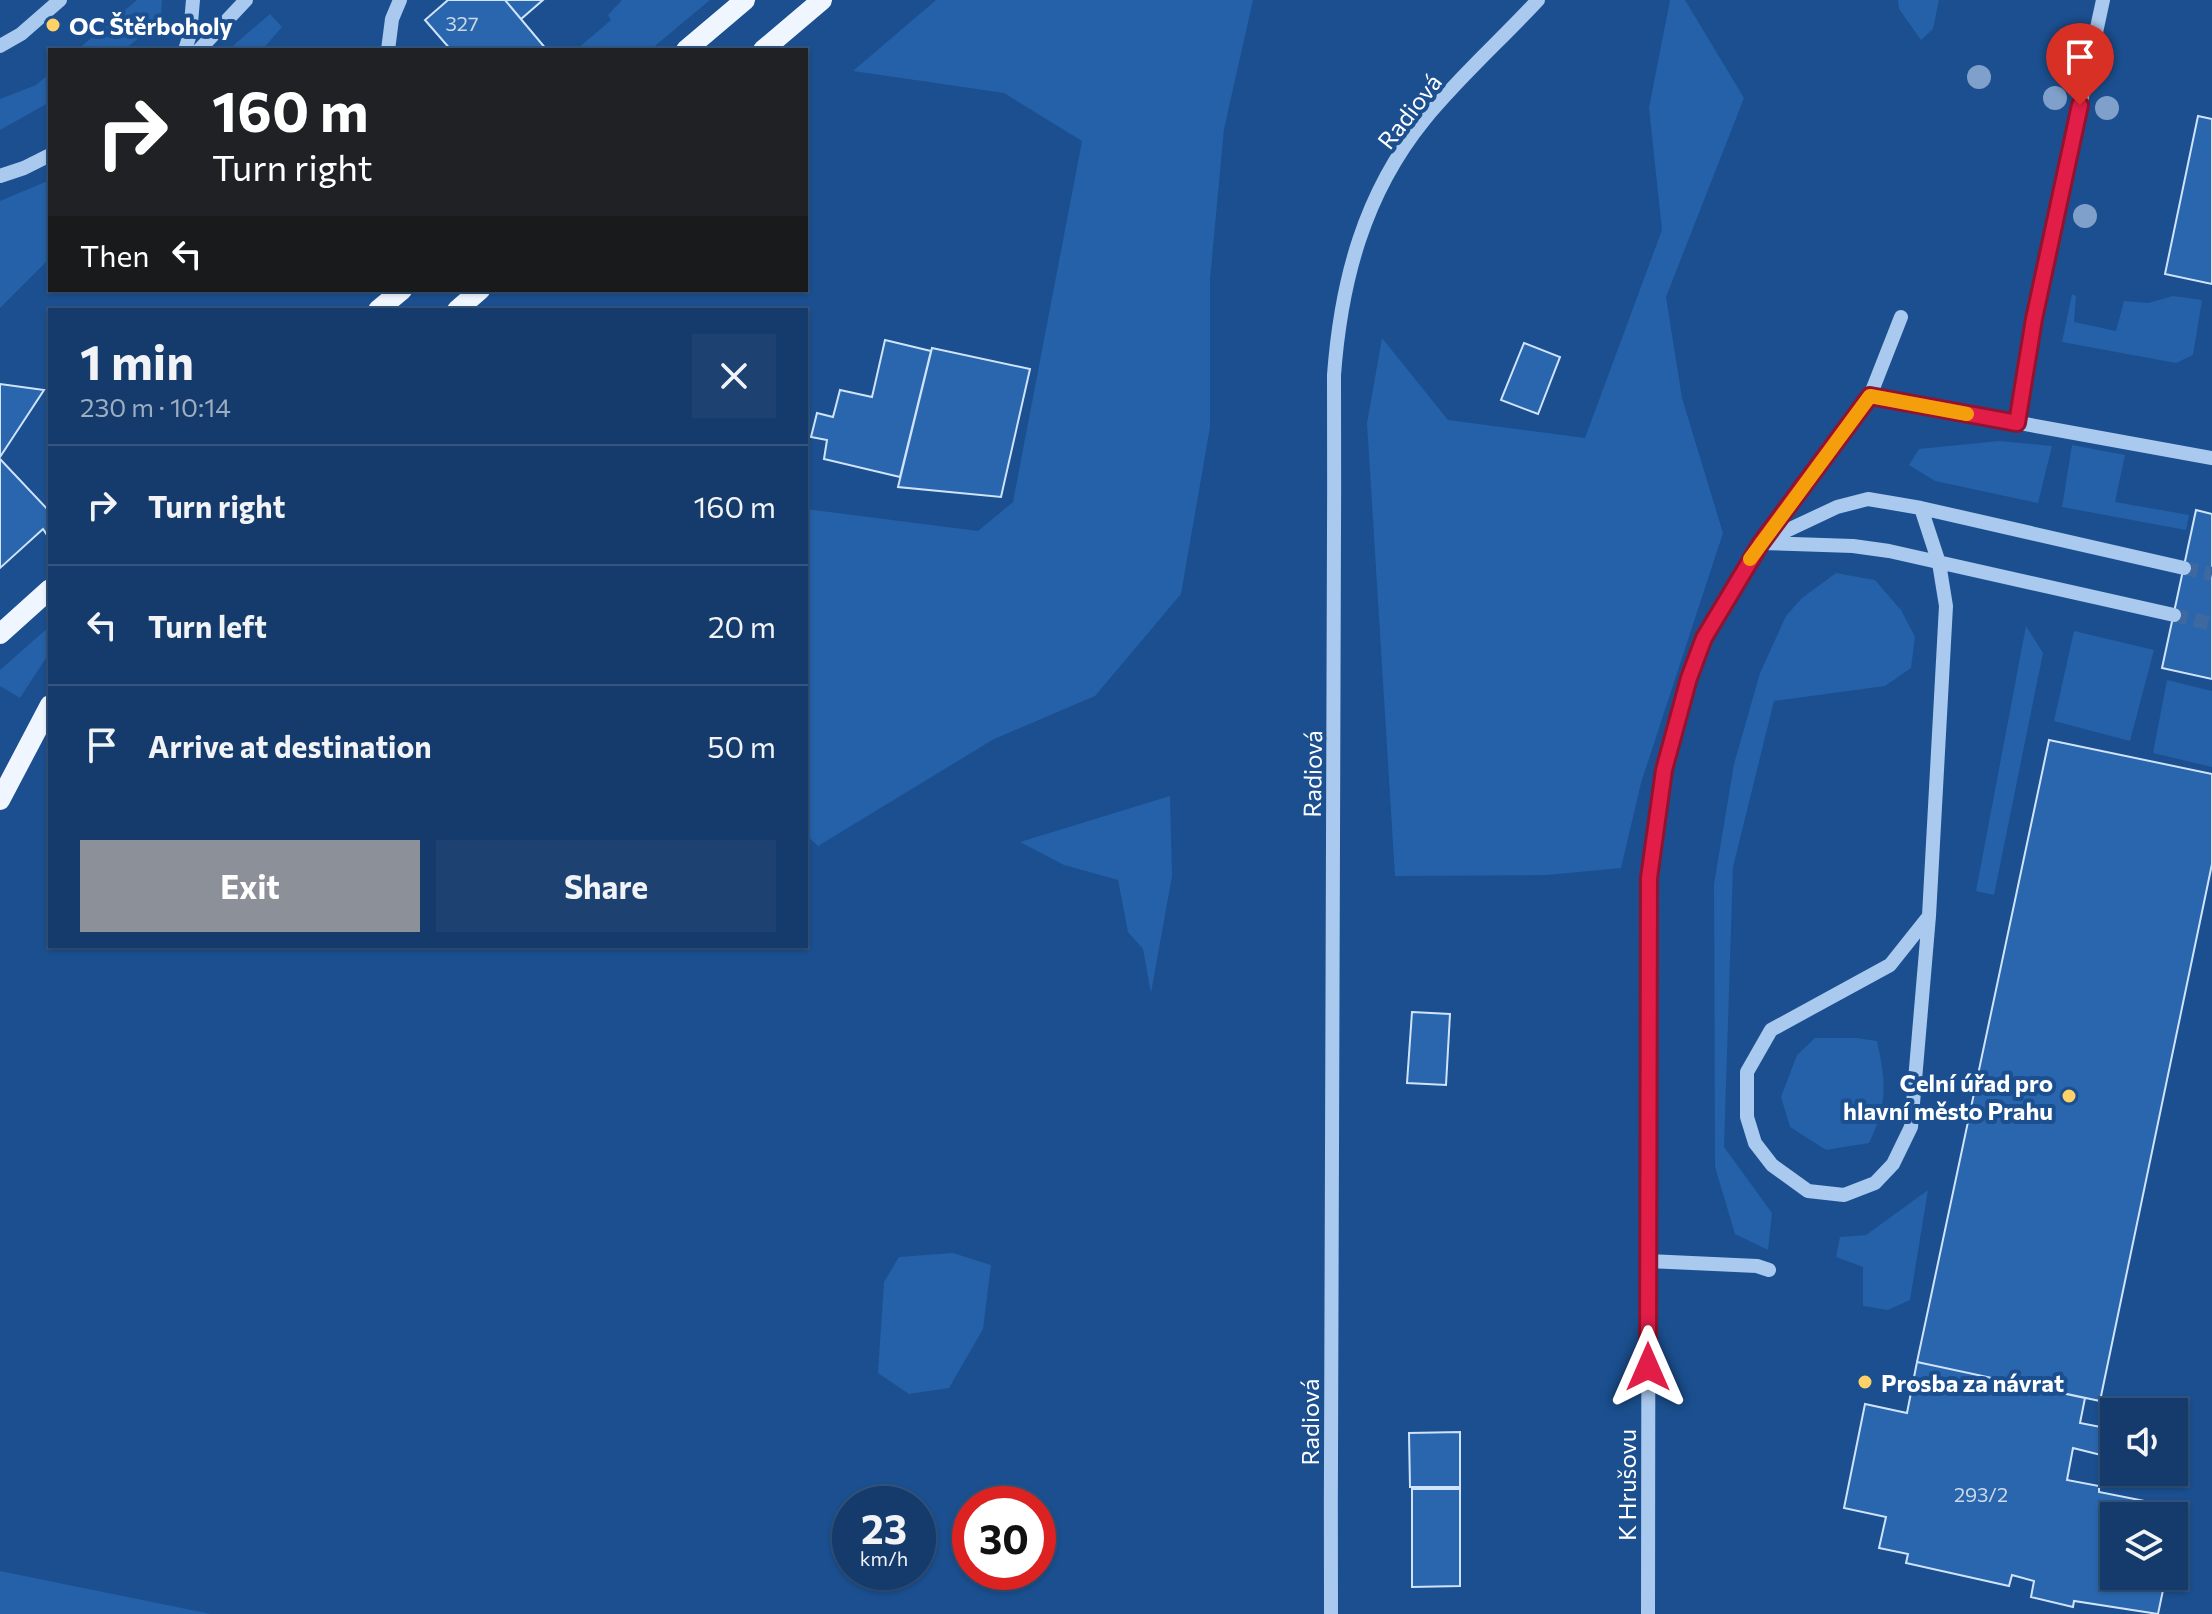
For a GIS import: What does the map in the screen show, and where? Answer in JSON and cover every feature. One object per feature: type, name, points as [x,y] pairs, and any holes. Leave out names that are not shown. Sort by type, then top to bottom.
[{"type":"main road","points":[[688,48],[745,0]]},
{"type":"main road","points":[[765,48],[822,0]]},
{"type":"main road","points":[[380,308],[400,292]]},
{"type":"main road","points":[[459,308],[478,292]]},
{"type":"main road","points":[[0,634],[48,591]]},
{"type":"main road","points":[[0,800],[48,709]]},
{"type":"street","points":[[0,46],[8,43],[60,0]]},
{"type":"street","points":[[186,48],[193,0]]},
{"type":"street","points":[[201,48],[246,0]]},
{"type":"street","points":[[388,48],[392,19],[400,0]]},
{"type":"street","name":"Radiová","points":[[1331,1614],[1330,1128],[1335,697],[1334,375],[1337,331],[1344,289],[1356,247],[1374,202],[1397,159],[1425,120],[1538,0]]},
{"type":"street","points":[[2017,423],[2034,319],[2103,0]]},
{"type":"street","points":[[0,176],[48,156]]},
{"type":"street","name":"K Hrušovu","points":[[1648,1614],[1649,878],[1655,819],[1675,724],[1704,638],[1761,543],[1870,396],[1901,317]]},
{"type":"street","points":[[1870,396],[2212,458]]},
{"type":"street","points":[[1761,543],[1837,507],[1868,499],[1921,508],[2184,568]]},
{"type":"street","points":[[1921,508],[1939,563],[1946,606],[1929,916],[1911,1127],[1893,1164],[1875,1183],[1844,1195],[1808,1191],[1772,1165],[1755,1143],[1747,1117],[1747,1072],[1771,1030],[1890,965],[1929,916]]},
{"type":"street","points":[[1761,543],[1853,546],[2174,615]]},
{"type":"street","points":[[1648,1261],[1757,1266],[1769,1270]]},
{"type":"shaded area","points":[[137,0],[162,0],[161,16],[155,25],[126,48],[79,48]]},
{"type":"shaded area","points":[[622,0],[710,0],[652,48],[578,48],[611,20],[608,15]]},
{"type":"shaded area","points":[[936,0],[1253,0],[1224,129],[1210,279],[1210,427],[1181,594],[1095,696],[994,739],[818,846],[808,837],[808,509],[978,531],[1013,502],[1082,141],[1004,93],[853,71]]},
{"type":"shaded area","points":[[1670,0],[1685,0],[1744,98],[1666,297],[1682,398],[1723,533],[1641,783],[1621,868],[1547,875],[1395,876],[1367,423],[1382,338],[1448,420],[1585,438],[1662,230],[1649,108]]},
{"type":"shaded area","points":[[1898,0],[1939,0],[1933,29],[1921,40],[1899,9]]},
{"type":"shaded area","points":[[270,14],[282,27],[264,48],[230,48]]},
{"type":"shaded area","points":[[48,75],[48,103],[0,130],[0,99],[36,85]]},
{"type":"shaded area","points":[[48,181],[48,260],[0,308],[0,201]]},
{"type":"shaded area","points":[[2072,294],[2076,296],[2074,322],[2116,331],[2124,301],[2148,303],[2173,296],[2202,300],[2193,355],[2176,363],[2062,342]]},
{"type":"shaded area","points":[[1999,441],[2052,446],[2038,503],[1935,481],[1909,465],[1919,449]]},
{"type":"shaded area","points":[[2072,445],[2125,455],[2115,502],[2189,515],[2186,530],[2062,507]]},
{"type":"shaded area","points":[[1836,573],[1875,580],[1901,610],[1915,637],[1911,668],[1885,686],[1774,701],[1733,867],[1724,1147],[1772,1213],[1768,1250],[1735,1234],[1715,1167],[1714,884],[1734,764],[1760,673],[1786,616],[1802,598]]},
{"type":"shaded area","points":[[2026,626],[2043,653],[1994,895],[1976,891]]},
{"type":"shaded area","points":[[48,628],[48,655],[20,698],[0,686],[0,670]]},
{"type":"shaded area","points":[[2074,631],[2154,650],[2130,741],[2054,721]]},
{"type":"shaded area","points":[[2167,680],[2212,691],[2212,767],[2153,753]]},
{"type":"shaded area","points":[[1170,796],[1172,876],[1151,993],[1143,949],[1128,932],[1118,880],[1064,865],[1020,842]]},
{"type":"shaded area","points":[[1815,1038],[1877,1041],[1884,1093],[1880,1116],[1869,1143],[1826,1150],[1790,1127],[1781,1097],[1797,1055]]},
{"type":"shaded area","points":[[1928,1190],[1910,1300],[1888,1310],[1863,1306],[1863,1267],[1836,1257],[1840,1237],[1866,1235]]},
{"type":"shaded area","points":[[953,1253],[991,1265],[983,1329],[949,1388],[909,1394],[878,1373],[884,1282],[899,1257]]},
{"type":"shaded area","points":[[0,1571],[211,1614],[0,1614]]},
{"type":"building","points":[[448,0],[505,0],[545,48],[449,48],[425,20]]},
{"type":"building","points":[[505,0],[543,0],[521,19]]},
{"type":"building","points":[[2198,116],[2212,119],[2212,284],[2165,274]]},
{"type":"building","points":[[885,340],[931,351],[900,477],[824,459],[827,440],[811,437],[817,413],[833,417],[840,390],[872,397]]},
{"type":"building","points":[[1524,343],[1560,357],[1538,414],[1501,400]]},
{"type":"building","points":[[932,348],[1030,369],[1001,497],[898,487]]},
{"type":"building","points":[[0,384],[44,390],[0,457]]},
{"type":"building","points":[[0,459],[48,510],[48,534],[43,529],[0,568]]},
{"type":"building","points":[[2196,510],[2212,514],[2212,679],[2162,668]]},
{"type":"building","name":"Celní úřad pro hlavní město Prahu","points":[[2049,740],[2212,774],[2212,864],[2100,1401],[1917,1362]]},
{"type":"building","points":[[1412,1012],[1450,1014],[1446,1085],[1407,1083]]},
{"type":"building","points":[[1917,1362],[2085,1398],[2080,1423],[2100,1427],[2100,1455],[2073,1448],[2067,1480],[2099,1486],[2099,1492],[2150,1502],[2100,1502],[2100,1590],[2163,1590],[2158,1614],[2074,1601],[2073,1607],[2031,1597],[2034,1581],[2012,1575],[2009,1586],[1906,1563],[1908,1554],[1879,1548],[1886,1517],[1844,1508],[1865,1404],[1907,1413]]},
{"type":"building","points":[[1460,1432],[1460,1487],[1410,1487],[1409,1433]]},
{"type":"building","points":[[1412,1489],[1460,1489],[1460,1586],[1412,1587]]},
{"type":"tunnel","points":[[2184,568],[2212,574]]},
{"type":"tunnel","points":[[2174,615],[2212,624]]},
{"type":"slow traffic","points":[[1750,559],[1870,396],[1967,414]]},
{"type":"place","name":"OC Štěrboholy","points":[[53,25]]},
{"type":"place","name":"Celní úřad pro hlavní město Prahu","points":[[2069,1096]]},
{"type":"place","name":"Prosba za návrat","points":[[1865,1382]]},
{"type":"route","points":[[1648,1367],[1649,878],[1664,770],[1689,678],[1704,638],[1761,543],[1870,396],[2017,423],[2034,319],[2080,105]]}]
